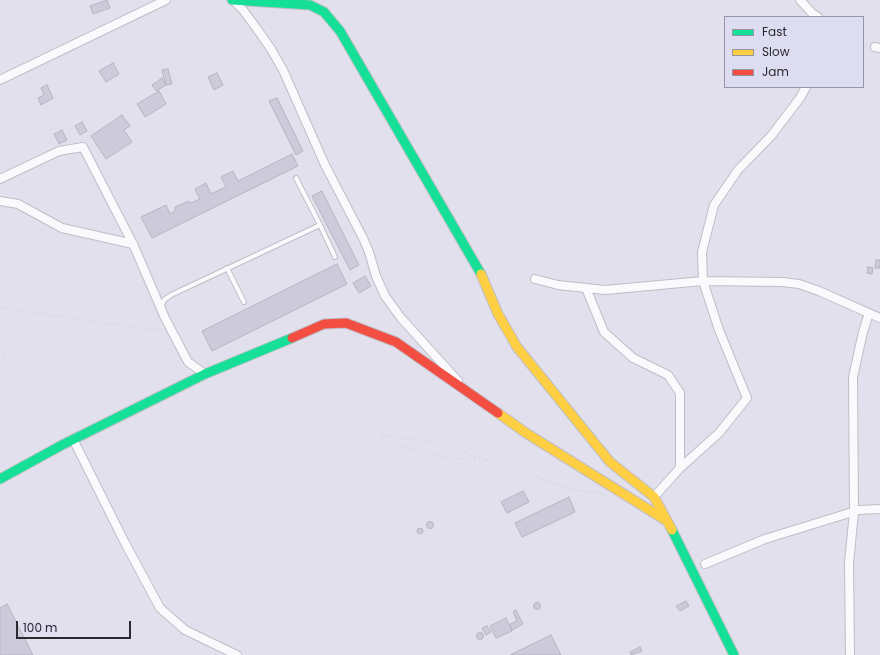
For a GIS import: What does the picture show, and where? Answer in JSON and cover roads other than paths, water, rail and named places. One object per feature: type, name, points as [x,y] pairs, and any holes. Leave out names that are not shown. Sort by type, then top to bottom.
[{"type":"street","points":[[0,80],[166,0]]},
{"type":"street","points":[[232,0],[243,10],[257,29],[283,70],[325,164],[363,238],[376,276],[385,296],[401,318],[467,391]]},
{"type":"street","points":[[232,0],[310,5],[324,12],[340,30],[474,260],[485,281],[498,314],[514,341],[556,396],[610,462],[654,497],[734,655]]},
{"type":"street","points":[[800,0],[814,16]]},
{"type":"street","points":[[654,497],[680,468],[719,433],[747,398],[719,330],[702,281],[702,252],[714,206],[738,170],[771,136],[800,98],[805,88]]},
{"type":"street","points":[[0,179],[59,152],[83,147],[133,244],[161,308],[188,362],[205,374]]},
{"type":"street","points":[[0,201],[18,204],[62,228],[133,244]]},
{"type":"street","points":[[535,279],[558,284],[605,290],[702,281],[782,282],[799,284],[819,291],[880,318]]},
{"type":"street","points":[[586,288],[604,332],[633,358],[668,375],[680,393],[680,468]]},
{"type":"street","points":[[850,655],[849,564],[854,512],[853,377],[863,332],[869,313]]},
{"type":"street","points":[[0,479],[73,439],[205,374],[324,324],[346,323],[396,342],[526,433],[668,522]]},
{"type":"street","points":[[73,439],[125,543],[160,608],[185,630],[237,655]]},
{"type":"street","points":[[705,564],[765,539],[854,512],[880,509]]},
{"type":"lane","points":[[296,178],[335,257]]},
{"type":"lane","points":[[161,308],[164,300],[171,295],[320,225]]},
{"type":"lane","points":[[227,268],[244,302]]}]
